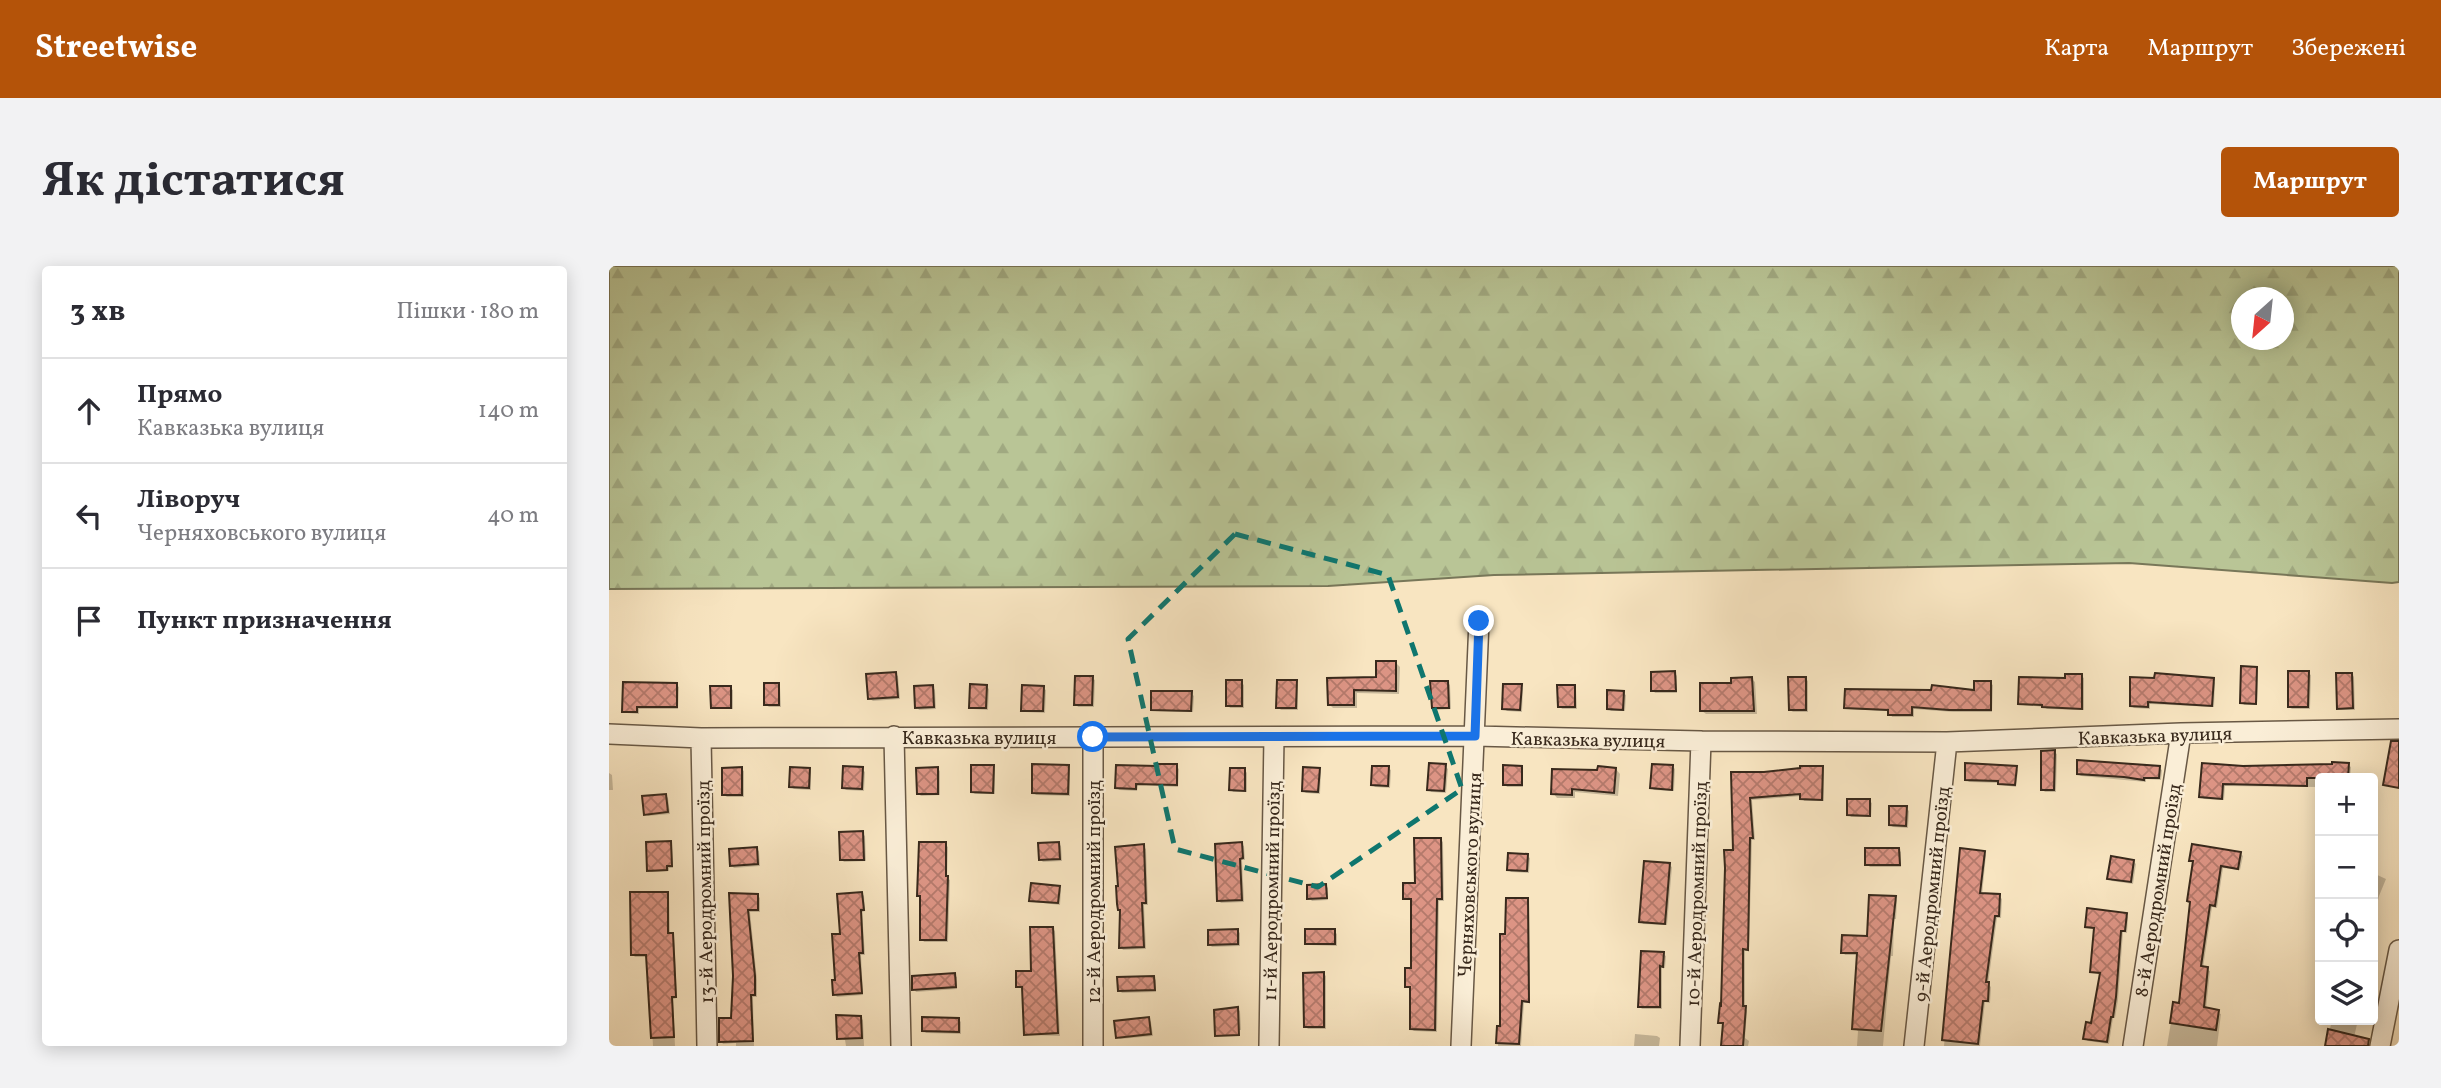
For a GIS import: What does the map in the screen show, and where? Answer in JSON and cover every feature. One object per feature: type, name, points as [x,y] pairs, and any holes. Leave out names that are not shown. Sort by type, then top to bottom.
[{"type":"street","name":"Черняховського вулиця","points":[[1461,1046],[1479,621]]},
{"type":"street","name":"Кавказька вулиця","points":[[609,734],[701,738],[1475,736],[1701,741],[1947,742],[2181,733],[2399,729]]},
{"type":"street","name":"8-й Аеродромний проїзд","points":[[2133,1046],[2181,733]]},
{"type":"street","points":[[894,736],[901,1046]]},
{"type":"street","name":"12-й Аеродромний проїзд","points":[[1093,737],[1093,1046]]},
{"type":"street","name":"11-й Аеродромний проїзд","points":[[1269,1046],[1274,737]]},
{"type":"street","name":"13-й Аеродромний проїзд","points":[[701,738],[707,1046]]},
{"type":"street","name":"10-й Аеродромний проїзд","points":[[1690,1046],[1701,741]]},
{"type":"street","name":"9-й Аеродромний проїзд","points":[[1915,1046],[1947,742]]},
{"type":"street","points":[[2380,1046],[2399,950]]},
{"type":"highlighted area","points":[[1235,534],[1388,575],[1462,789],[1318,887],[1175,849],[1128,639]]},
{"type":"green space","points":[[609,266],[2399,266],[2399,582],[2129,563],[1494,575],[1328,586],[609,589]]},
{"type":"building","points":[[1376,661],[1396,661],[1396,691],[1354,690],[1354,705],[1328,705],[1327,678],[1376,677]]},
{"type":"building","points":[[2241,666],[2257,667],[2256,704],[2240,703]]},
{"type":"building","points":[[1675,671],[1676,691],[1651,691],[1651,672]]},
{"type":"building","points":[[2288,671],[2309,671],[2308,707],[2288,707]]},
{"type":"building","points":[[896,672],[898,697],[868,699],[866,674]]},
{"type":"building","points":[[2155,673],[2214,678],[2212,706],[2148,702],[2148,707],[2130,706],[2130,677],[2154,678]]},
{"type":"building","points":[[2336,673],[2352,673],[2353,708],[2337,709]]},
{"type":"building","points":[[2065,674],[2082,674],[2082,709],[2018,704],[2019,677],[2065,678]]},
{"type":"building","points":[[1075,676],[1093,676],[1092,705],[1074,705]]},
{"type":"building","points":[[1752,677],[1754,711],[1700,711],[1700,683],[1731,683],[1731,678]]},
{"type":"building","points":[[1788,677],[1806,677],[1806,710],[1789,710]]},
{"type":"building","points":[[1226,680],[1242,680],[1242,706],[1226,706]]},
{"type":"building","points":[[1277,680],[1297,680],[1296,708],[1276,708]]},
{"type":"building","points":[[1430,681],[1448,681],[1449,708],[1432,708]]},
{"type":"building","points":[[1974,681],[1991,681],[1991,710],[1912,707],[1912,715],[1888,715],[1888,710],[1844,708],[1845,689],[1931,690],[1932,685],[1974,690]]},
{"type":"building","points":[[623,682],[677,683],[677,707],[637,707],[637,712],[622,712]]},
{"type":"building","points":[[764,683],[779,683],[779,705],[764,705]]},
{"type":"building","points":[[970,684],[987,685],[986,708],[969,708]]},
{"type":"building","points":[[1503,684],[1522,684],[1520,710],[1502,709]]},
{"type":"building","points":[[933,685],[934,707],[915,708],[914,686]]},
{"type":"building","points":[[1022,685],[1044,686],[1043,711],[1021,711]]},
{"type":"building","points":[[1557,685],[1575,685],[1575,707],[1558,707]]},
{"type":"building","points":[[710,686],[731,686],[731,708],[711,708]]},
{"type":"building","points":[[1607,690],[1624,691],[1623,710],[1607,709]]},
{"type":"building","points":[[1151,691],[1192,691],[1191,711],[1151,710]]},
{"type":"building","points":[[2391,741],[2399,741],[2399,788],[2383,785]]},
{"type":"building","points":[[2055,750],[2054,790],[2041,790],[2041,751]]},
{"type":"building","points":[[2077,760],[2160,766],[2159,778],[2144,780],[2077,774]]},
{"type":"building","points":[[1429,763],[1446,764],[1444,791],[1427,790]]},
{"type":"building","points":[[1965,763],[2017,766],[2015,785],[1998,784],[1998,781],[1965,780]]},
{"type":"building","points":[[2202,763],[2243,766],[2349,763],[2348,773],[2315,773],[2315,778],[2307,778],[2307,786],[2223,784],[2222,799],[2199,797]]},
{"type":"building","points":[[1032,764],[1069,765],[1068,794],[1032,793]]},
{"type":"building","points":[[1177,764],[1177,785],[1136,784],[1136,789],[1115,788],[1116,765]]},
{"type":"building","points":[[1652,764],[1673,765],[1672,790],[1650,788]]},
{"type":"building","points":[[971,765],[994,765],[993,793],[971,792]]},
{"type":"building","points":[[1503,765],[1522,766],[1522,785],[1503,785]]},
{"type":"building","points":[[843,766],[863,767],[862,789],[842,788]]},
{"type":"building","points":[[1372,766],[1389,766],[1388,786],[1371,785]]},
{"type":"building","points":[[1598,766],[1616,768],[1614,793],[1572,789],[1572,795],[1551,794],[1552,769],[1597,770]]},
{"type":"building","points":[[1800,766],[1823,766],[1822,800],[1800,799],[1800,794],[1750,798],[1753,838],[1750,838],[1748,950],[1743,949],[1743,1006],[1746,1006],[1743,1046],[1721,1046],[1723,1023],[1718,1023],[1721,1005],[1724,850],[1733,850],[1731,772],[1764,772]]},
{"type":"building","points":[[742,767],[742,795],[722,795],[722,768]]},
{"type":"building","points":[[790,767],[810,768],[809,788],[789,787]]},
{"type":"building","points":[[938,767],[938,794],[917,794],[916,768]]},
{"type":"building","points":[[1303,767],[1320,768],[1318,792],[1302,791]]},
{"type":"building","points":[[1230,768],[1245,768],[1245,791],[1229,790]]},
{"type":"building","points":[[666,794],[668,812],[644,815],[642,796]]},
{"type":"building","points":[[1847,799],[1870,799],[1870,816],[1847,815]]},
{"type":"building","points":[[1889,806],[1907,806],[1906,826],[1889,825]]},
{"type":"building","points":[[863,831],[864,860],[840,860],[839,832]]},
{"type":"building","points":[[1414,838],[1441,838],[1442,899],[1437,899],[1435,1030],[1410,1029],[1410,987],[1405,987],[1405,968],[1411,968],[1411,899],[1403,899],[1403,883],[1415,883]]},
{"type":"building","points":[[671,841],[672,866],[667,866],[667,870],[647,871],[646,842]]},
{"type":"building","points":[[919,842],[946,842],[946,940],[920,940],[920,896],[917,896]]},
{"type":"building","points":[[1059,842],[1060,859],[1039,860],[1038,843]]},
{"type":"building","points":[[1242,842],[1242,900],[1217,901],[1215,844]]},
{"type":"building","points":[[1144,844],[1144,947],[1119,948],[1120,910],[1117,904],[1115,847]]},
{"type":"building","points":[[2192,844],[2241,852],[2238,869],[2221,866],[2215,906],[2210,905],[2201,966],[2208,967],[2204,1007],[2219,1010],[2216,1030],[2170,1023],[2173,1002],[2179,1003],[2190,902],[2187,901],[2193,861],[2189,861]]},
{"type":"building","points":[[757,847],[758,864],[730,866],[729,849]]},
{"type":"building","points":[[1865,848],[1899,848],[1900,865],[1865,865]]},
{"type":"building","points":[[1960,848],[1985,851],[1980,893],[2000,894],[1999,916],[1995,916],[1986,982],[1989,982],[1988,1001],[1983,1001],[1978,1044],[1942,1040]]},
{"type":"building","points":[[1508,853],[1528,854],[1527,871],[1507,870]]},
{"type":"building","points":[[2111,856],[2134,860],[2131,882],[2107,879]]},
{"type":"building","points":[[1644,861],[1670,863],[1665,924],[1639,922]]},
{"type":"building","points":[[1031,883],[1060,886],[1058,903],[1029,901]]},
{"type":"building","points":[[1326,884],[1327,898],[1307,899],[1307,885]]},
{"type":"building","points":[[630,892],[668,892],[668,933],[673,933],[676,997],[672,997],[674,1037],[651,1038],[646,955],[631,955]]},
{"type":"building","points":[[862,892],[863,953],[859,953],[862,993],[833,995],[832,980],[835,980],[832,934],[840,934],[837,894]]},
{"type":"building","points":[[729,893],[758,894],[758,910],[748,910],[755,976],[755,995],[751,995],[753,1041],[719,1042],[719,1018],[731,1018],[733,976]]},
{"type":"building","points":[[1869,895],[1896,896],[1881,1031],[1852,1029],[1857,953],[1841,953],[1842,935],[1867,936]]},
{"type":"building","points":[[1506,898],[1528,898],[1529,1002],[1522,1001],[1519,1044],[1496,1043],[1497,1026],[1500,1026],[1500,934],[1505,934]]},
{"type":"building","points":[[2087,908],[2127,913],[2125,931],[2121,931],[2116,997],[2107,1042],[2083,1039],[2086,1022],[2091,1023],[2100,973],[2090,972],[2094,928],[2085,927]]},
{"type":"building","points":[[1030,927],[1053,927],[1058,1033],[1024,1035],[1022,987],[1016,987],[1016,971],[1031,971]]},
{"type":"building","points":[[1238,929],[1238,944],[1208,945],[1208,930]]},
{"type":"building","points":[[1305,929],[1335,929],[1335,944],[1305,944]]},
{"type":"building","points":[[1641,951],[1664,952],[1663,967],[1660,966],[1660,1007],[1638,1007]]},
{"type":"building","points":[[1324,972],[1324,1027],[1304,1027],[1303,973]]},
{"type":"building","points":[[955,973],[956,987],[912,990],[912,976]]},
{"type":"building","points":[[1154,976],[1155,990],[1118,991],[1117,977]]},
{"type":"building","points":[[1238,1007],[1239,1035],[1215,1036],[1214,1010]]},
{"type":"building","points":[[836,1015],[861,1016],[862,1038],[837,1039]]},
{"type":"building","points":[[922,1017],[959,1018],[959,1032],[922,1031]]},
{"type":"building","points":[[1149,1017],[1151,1034],[1116,1038],[1114,1021]]},
{"type":"building","points":[[2328,1029],[2369,1039],[2368,1046],[2325,1046]]},
{"type":"route","points":[[1093,737],[1475,736],[1479,621]]}]
